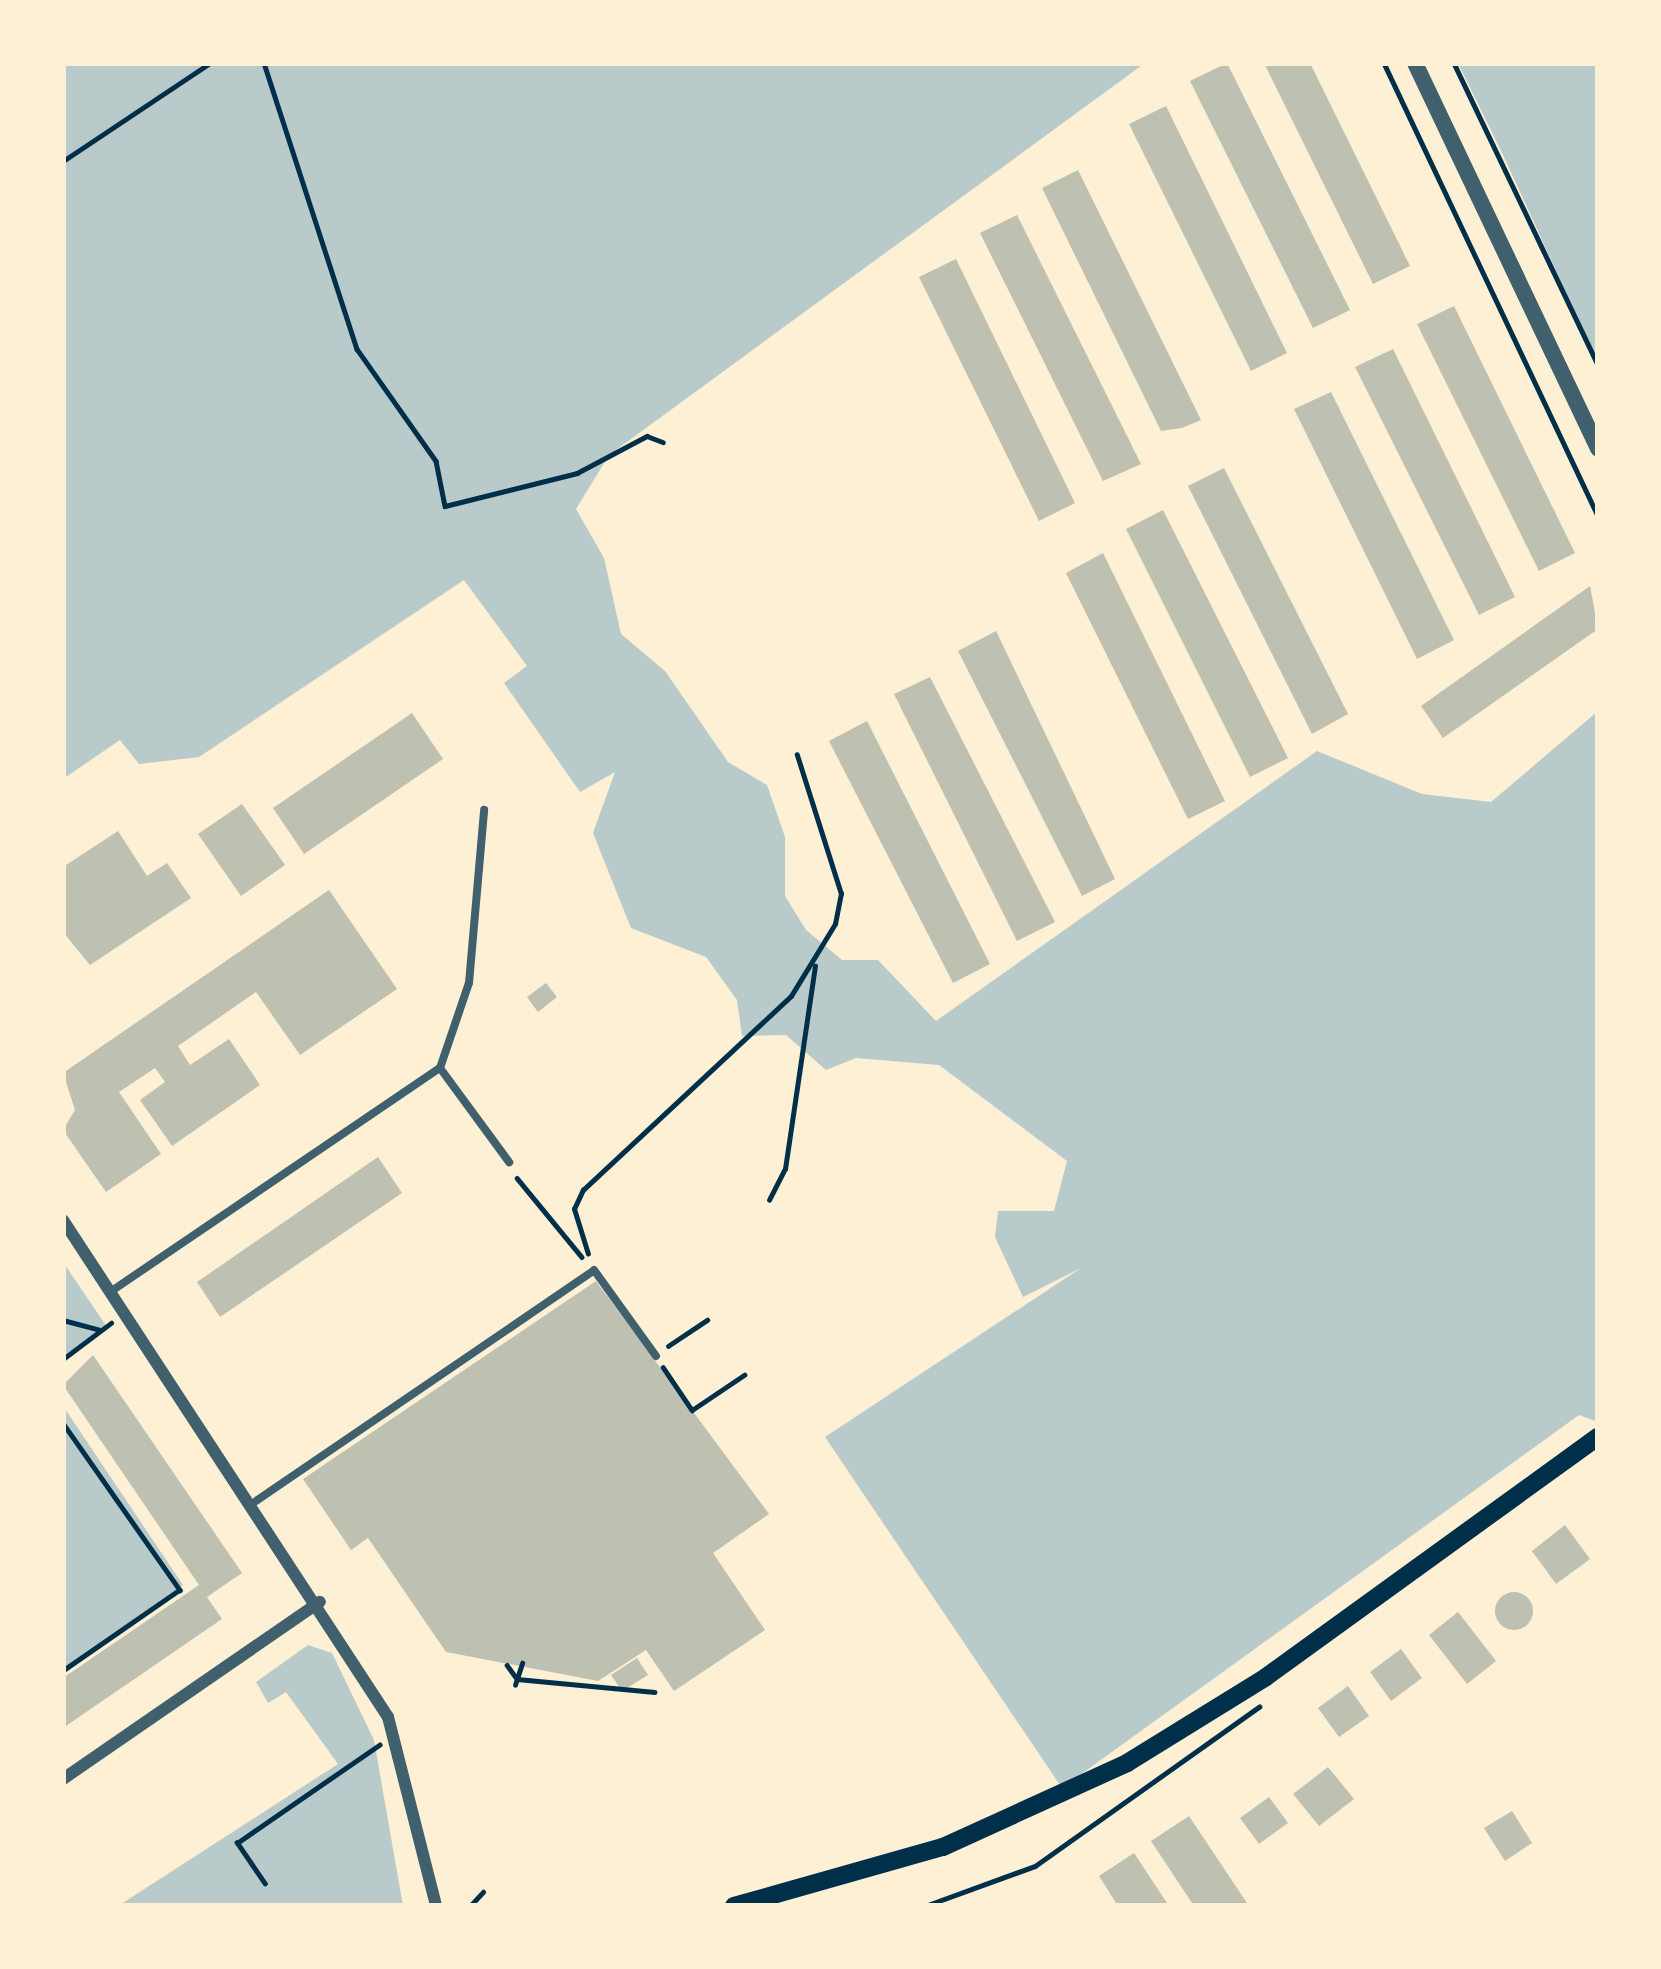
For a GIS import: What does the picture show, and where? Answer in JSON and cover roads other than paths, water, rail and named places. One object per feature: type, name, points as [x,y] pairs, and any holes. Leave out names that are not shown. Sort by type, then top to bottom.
[{"type":"main road","points":[[734,1906],[783,1902],[943,1847],[1127,1763],[1267,1677],[1598,1437]]},
{"type":"street","points":[[1415,63],[1598,449]]},
{"type":"street","points":[[63,1220],[256,1502],[320,1602],[395,1738],[436,1906]]},
{"type":"street","points":[[63,1779],[320,1602]]},
{"type":"lane","points":[[113,1290],[440,1068],[469,983],[484,810]]},
{"type":"lane","points":[[440,1068],[509,1162]]},
{"type":"lane","points":[[256,1502],[594,1270],[656,1356]]}]
